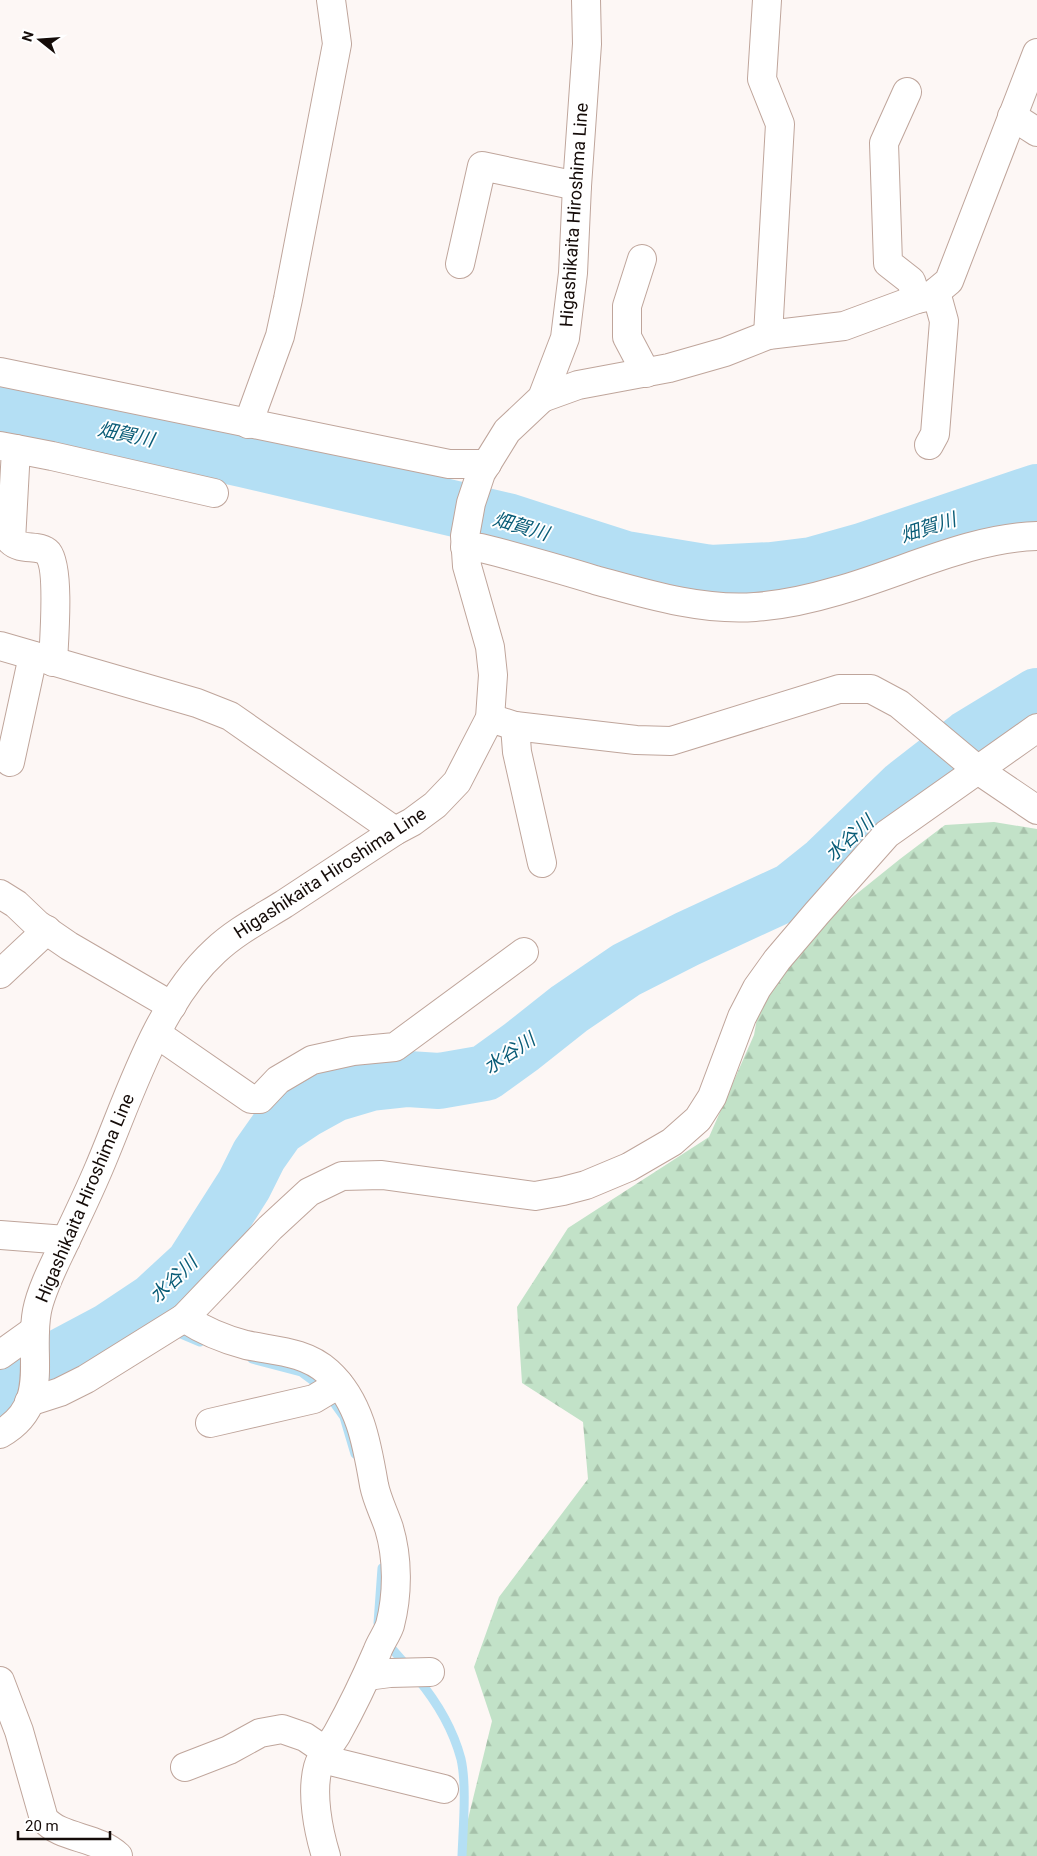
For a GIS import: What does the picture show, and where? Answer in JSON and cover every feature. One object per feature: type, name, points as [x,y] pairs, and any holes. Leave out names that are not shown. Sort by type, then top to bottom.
[{"type":"street","points":[[248,424],[280,336],[288,299],[337,44],[331,0]]},
{"type":"street","name":"Higashikaita Hiroshima Line","points":[[32,1393],[37,1310],[122,1111],[157,1034],[172,1006],[191,979],[214,952],[234,936],[395,831],[412,822],[435,805],[457,782],[502,722],[493,675],[490,646],[467,566],[465,542],[471,503],[484,469],[507,431],[542,398],[565,338],[573,273],[576,186],[586,44],[586,0]]},
{"type":"street","points":[[767,0],[762,79],[780,124],[768,335]]},
{"type":"street","points":[[542,398],[578,385],[669,368],[726,352],[768,335],[844,326],[927,295],[949,281],[1037,53]]},
{"type":"street","points":[[907,92],[884,143],[888,263],[927,295],[944,322],[935,434],[929,445]]},
{"type":"street","points":[[1012,116],[1037,132]]},
{"type":"street","points":[[460,264],[482,166],[576,186]]},
{"type":"street","points":[[642,259],[627,306],[627,337],[646,373]]},
{"type":"street","points":[[0,372],[248,424],[449,464],[484,469]]},
{"type":"street","points":[[10,762],[43,659],[56,590],[49,554],[44,550],[15,546],[11,541],[8,448],[52,456],[214,493]]},
{"type":"street","points":[[465,542],[642,594],[712,605],[754,607],[812,598],[984,544],[1011,538],[1037,536]]},
{"type":"street","points":[[0,646],[197,703],[230,716],[395,831]]},
{"type":"street","points":[[502,722],[636,740],[671,740],[839,689],[871,689],[899,704],[970,763],[1037,810]]},
{"type":"street","points":[[502,722],[517,752],[542,863]]},
{"type":"street","points":[[0,1434],[22,1418],[32,1393],[60,1392],[86,1379],[184,1318],[270,1228],[309,1192],[342,1176],[382,1175],[535,1196],[586,1185],[629,1167],[672,1142],[698,1119],[712,1097],[742,1017],[758,988],[778,960],[817,913],[887,834],[970,763],[1031,736]]},
{"type":"street","points":[[0,894],[16,904],[69,946],[172,1006]]},
{"type":"street","points":[[0,974],[47,930]]},
{"type":"street","points":[[157,1034],[251,1098],[260,1099],[278,1080],[312,1060],[353,1050],[395,1047],[524,952]]},
{"type":"street","points":[[0,1235],[66,1240]]},
{"type":"street","points":[[184,1318],[214,1335],[291,1353],[308,1359],[327,1371],[339,1384],[354,1406],[363,1428],[375,1491],[389,1529],[396,1573],[390,1626],[380,1644],[367,1676],[318,1766],[315,1804],[326,1856]]},
{"type":"street","points":[[0,1355],[35,1333]]},
{"type":"street","points":[[210,1423],[314,1399],[339,1384]]},
{"type":"street","points":[[367,1676],[390,1673],[430,1672]]},
{"type":"street","points":[[0,1681],[19,1731],[44,1818],[49,1824],[103,1845],[118,1856]]},
{"type":"street","points":[[185,1767],[229,1750],[260,1733],[282,1729],[305,1737],[324,1755],[444,1789]]},
{"type":"green space","points":[[994,822],[1037,829],[1037,1856],[459,1856],[492,1721],[474,1667],[499,1597],[588,1479],[583,1422],[522,1383],[517,1307],[568,1228],[709,1137],[754,1035],[762,990],[796,951],[849,900],[945,825]]},
{"type":"waterway","name":"畑賀川","points":[[0,408],[53,417],[246,460],[507,521],[625,559],[710,573],[772,570],[812,565],[862,551],[1037,492]]},
{"type":"waterway","name":"水谷川","points":[[0,1389],[109,1331],[154,1301],[193,1265],[244,1185],[259,1155],[278,1128],[334,1094],[371,1083],[408,1079],[439,1081],[485,1073],[569,1009],[626,970],[687,939],[791,891],[826,863],[905,787],[968,738],[1037,696]]},
{"type":"waterway","points":[[134,1314],[200,1342]]},
{"type":"waterway","points":[[252,1359],[301,1372],[324,1389],[344,1417],[355,1454]]},
{"type":"waterway","points":[[378,1623],[382,1568]]},
{"type":"waterway","points":[[386,1642],[407,1666]]},
{"type":"waterway","points":[[417,1678],[444,1716],[454,1737],[461,1759],[464,1794],[462,1856]]}]
